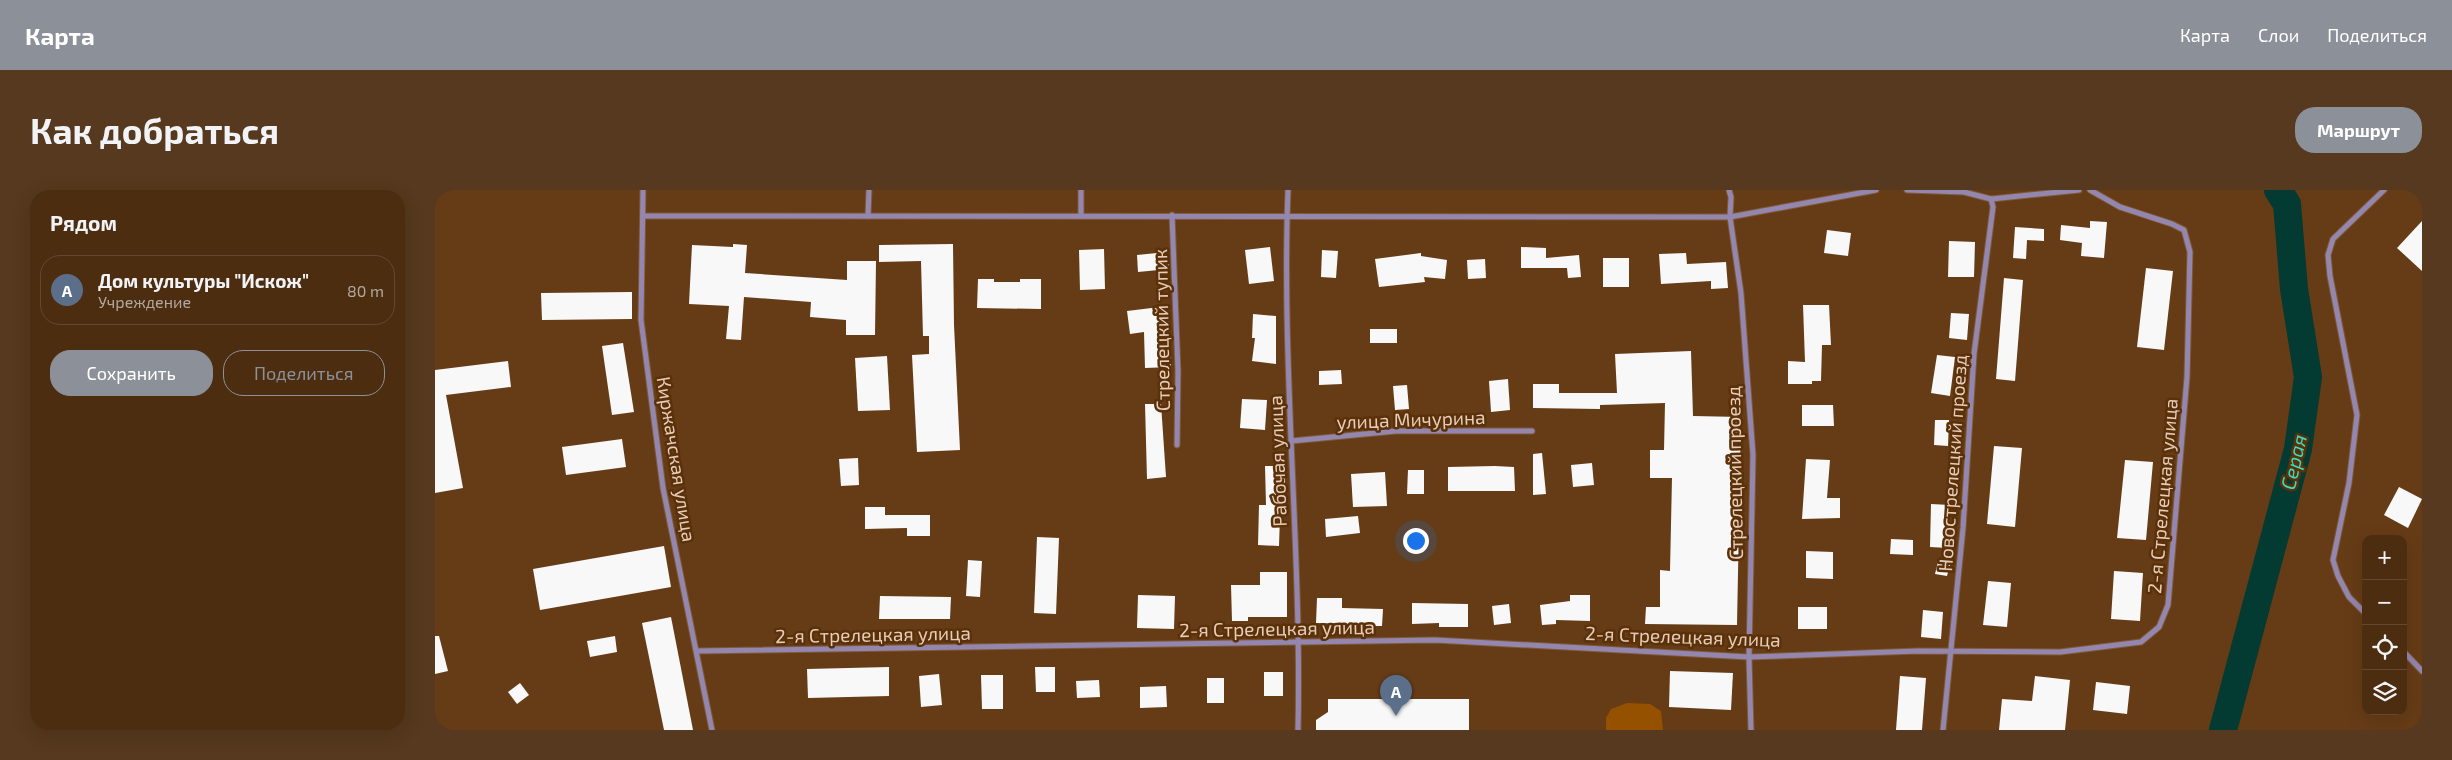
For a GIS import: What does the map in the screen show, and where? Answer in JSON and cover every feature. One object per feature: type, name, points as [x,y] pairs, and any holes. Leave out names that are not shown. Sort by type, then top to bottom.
[{"type":"street","name":"Киржачская улица","points":[[643,190],[641,320],[663,488],[712,730]]},
{"type":"street","points":[[869,190],[869,216]]},
{"type":"street","points":[[1081,190],[1081,215]]},
{"type":"street","name":"Рабочая улица","points":[[1288,190],[1291,441],[1299,644],[1298,730]]},
{"type":"street","name":"Стрелецкий проезд","points":[[1729,190],[1731,196],[1729,217],[1741,293],[1753,455],[1749,657],[1751,730]]},
{"type":"street","points":[[643,216],[1729,217],[1876,190]]},
{"type":"street","points":[[1907,190],[1964,192],[1991,199],[2079,190]]},
{"type":"street","name":"2-я Стрелецкая улица","points":[[697,651],[1299,644],[1435,640],[1749,657],[1952,651],[2059,652],[2141,642],[2159,627],[2169,605],[2187,377],[2191,252],[2184,230],[2172,224],[2120,207],[2090,190]]},
{"type":"street","points":[[2362,610],[2349,597],[2338,576],[2333,560],[2349,483],[2357,415],[2330,276],[2328,255],[2333,239],[2384,190]]},
{"type":"street","name":"Новострелецкий проезд","points":[[1943,730],[1963,528],[1975,354],[1993,207],[1991,199]]},
{"type":"street","name":"Стрелецкий тупик","points":[[1173,215],[1178,371],[1177,445]]},
{"type":"street","name":"улица Мичурина","points":[[1291,441],[1396,431],[1532,431]]},
{"type":"street","points":[[2407,655],[2422,671]]},
{"type":"shaded area","points":[[1627,703],[1650,704],[1661,711],[1663,730],[1606,730],[1606,718],[1611,709]]},
{"type":"building","points":[[2090,221],[2107,222],[2104,258],[2081,256],[2082,243],[2060,240],[2061,225],[2090,228]]},
{"type":"building","points":[[2422,221],[2422,271],[2397,248]]},
{"type":"building","points":[[2015,227],[2044,229],[2044,241],[2027,240],[2026,259],[2013,258]]},
{"type":"building","points":[[1827,230],[1851,233],[1848,256],[1824,253]]},
{"type":"building","points":[[1949,241],[1975,242],[1974,277],[1948,277]]},
{"type":"building","points":[[733,244],[747,245],[745,273],[847,280],[847,261],[876,261],[875,335],[846,335],[846,320],[810,317],[811,302],[744,297],[741,340],[726,339],[729,306],[689,304],[692,245],[733,247]]},
{"type":"building","points":[[953,244],[954,325],[960,450],[917,452],[912,355],[929,354],[929,336],[923,336],[921,261],[879,262],[879,245]]},
{"type":"building","points":[[1270,247],[1274,281],[1249,284],[1245,250]]},
{"type":"building","points":[[1521,247],[1546,248],[1546,258],[1579,255],[1581,277],[1568,278],[1567,268],[1521,268]]},
{"type":"building","points":[[1104,249],[1105,289],[1080,290],[1079,250]]},
{"type":"building","points":[[1322,250],[1338,251],[1336,278],[1321,277]]},
{"type":"building","points":[[1167,252],[1169,269],[1138,272],[1137,255]]},
{"type":"building","points":[[1421,253],[1421,256],[1447,260],[1445,279],[1424,277],[1425,282],[1379,287],[1375,259]]},
{"type":"building","points":[[1686,253],[1687,264],[1726,262],[1728,288],[1711,289],[1711,281],[1661,284],[1659,254]]},
{"type":"building","points":[[1603,258],[1629,258],[1629,287],[1603,287]]},
{"type":"building","points":[[1485,259],[1486,278],[1468,279],[1467,260]]},
{"type":"building","points":[[2146,268],[2173,271],[2164,350],[2137,347]]},
{"type":"building","points":[[2004,278],[2023,280],[2015,381],[1996,379]]},
{"type":"building","points":[[978,279],[994,279],[994,282],[1020,282],[1020,279],[1041,279],[1041,309],[977,308]]},
{"type":"building","points":[[632,292],[632,319],[542,320],[541,293]]},
{"type":"building","points":[[1803,305],[1829,305],[1831,345],[1822,345],[1821,381],[1812,381],[1812,384],[1788,384],[1788,361],[1805,362]]},
{"type":"building","points":[[1168,306],[1171,367],[1145,368],[1144,332],[1130,334],[1127,311]]},
{"type":"building","points":[[1951,313],[1969,314],[1967,340],[1949,338]]},
{"type":"building","points":[[1253,314],[1276,316],[1276,364],[1252,361],[1255,338],[1252,338]]},
{"type":"building","points":[[1370,329],[1397,329],[1397,343],[1370,343]]},
{"type":"building","points":[[623,343],[634,412],[612,415],[602,346]]},
{"type":"building","points":[[1691,351],[1693,416],[1741,417],[1737,625],[1645,624],[1646,607],[1660,607],[1660,570],[1670,571],[1672,478],[1650,478],[1650,450],[1664,450],[1665,403],[1600,405],[1600,409],[1533,408],[1533,384],[1559,384],[1559,393],[1617,393],[1615,354]]},
{"type":"building","points":[[1937,355],[1955,357],[1950,396],[1931,393]]},
{"type":"building","points":[[887,356],[890,410],[858,411],[855,358]]},
{"type":"building","points":[[508,361],[511,387],[446,395],[463,488],[435,493],[435,370]]},
{"type":"building","points":[[1341,370],[1342,384],[1319,385],[1319,371]]},
{"type":"building","points":[[1508,379],[1510,410],[1491,412],[1489,381]]},
{"type":"building","points":[[1407,385],[1409,409],[1395,410],[1393,386]]},
{"type":"building","points":[[1242,399],[1267,400],[1265,430],[1240,428]]},
{"type":"building","points":[[1145,404],[1161,404],[1166,477],[1147,479]]},
{"type":"building","points":[[1802,405],[1833,405],[1834,426],[1802,426]]},
{"type":"building","points":[[1935,420],[1949,420],[1948,446],[1934,445]]},
{"type":"building","points":[[622,439],[626,467],[566,475],[562,447]]},
{"type":"building","points":[[1994,446],[2022,448],[2015,527],[1987,524]]},
{"type":"building","points":[[1542,453],[1546,494],[1533,495],[1533,454]]},
{"type":"building","points":[[858,458],[859,485],[841,486],[839,459]]},
{"type":"building","points":[[1806,459],[1830,460],[1827,498],[1840,498],[1840,518],[1802,519]]},
{"type":"building","points":[[2125,460],[2153,462],[2146,540],[2117,538]]},
{"type":"building","points":[[1592,463],[1594,485],[1573,487],[1571,465]]},
{"type":"building","points":[[1265,466],[1285,466],[1285,486],[1281,487],[1279,546],[1258,545],[1259,505],[1266,505]]},
{"type":"building","points":[[1448,467],[1514,467],[1515,491],[1448,491]]},
{"type":"building","points":[[1408,470],[1424,470],[1424,494],[1407,494]]},
{"type":"building","points":[[1385,472],[1387,506],[1353,507],[1351,474]]},
{"type":"building","points":[[2399,487],[2422,499],[2408,528],[2384,515]]},
{"type":"building","points":[[1931,504],[1950,505],[1948,548],[1930,547]]},
{"type":"building","points":[[865,507],[885,507],[885,515],[930,515],[930,536],[907,536],[907,528],[865,529]]},
{"type":"building","points":[[1358,516],[1360,533],[1326,537],[1325,519]]},
{"type":"building","points":[[1037,537],[1059,538],[1056,614],[1034,613]]},
{"type":"building","points":[[1891,539],[1913,540],[1913,555],[1890,554]]},
{"type":"building","points":[[664,546],[671,587],[540,610],[533,569]]},
{"type":"building","points":[[1806,551],[1833,552],[1833,579],[1806,578]]},
{"type":"building","points":[[968,560],[982,561],[980,597],[966,596]]},
{"type":"building","points":[[1938,562],[1950,565],[1947,576],[1935,574]]},
{"type":"building","points":[[2114,571],[2143,573],[2140,621],[2111,619]]},
{"type":"building","points":[[1260,572],[1287,572],[1287,617],[1248,617],[1248,621],[1232,621],[1231,585],[1260,585]]},
{"type":"building","points":[[1988,581],[2011,583],[2007,627],[1983,625]]},
{"type":"building","points":[[1138,595],[1175,596],[1174,629],[1137,628]]},
{"type":"building","points":[[1570,595],[1590,595],[1590,621],[1556,620],[1556,624],[1542,625],[1540,605],[1570,601]]},
{"type":"building","points":[[880,596],[951,597],[950,619],[879,619]]},
{"type":"building","points":[[1317,598],[1342,598],[1342,608],[1383,609],[1382,626],[1316,623]]},
{"type":"building","points":[[1412,603],[1468,604],[1468,627],[1439,627],[1439,623],[1412,624]]},
{"type":"building","points":[[1509,604],[1511,623],[1494,625],[1492,606]]},
{"type":"building","points":[[1798,607],[1827,607],[1827,629],[1798,629]]},
{"type":"building","points":[[1923,610],[1943,612],[1941,639],[1921,637]]},
{"type":"building","points":[[671,617],[693,730],[664,730],[642,623]]},
{"type":"building","points":[[435,636],[439,636],[448,671],[435,674]]},
{"type":"building","points":[[615,636],[617,652],[590,657],[587,641]]},
{"type":"building","points":[[889,667],[889,696],[808,698],[807,669]]},
{"type":"building","points":[[1035,667],[1055,667],[1055,692],[1036,692]]},
{"type":"building","points":[[1670,671],[1733,673],[1731,710],[1669,707]]},
{"type":"building","points":[[1264,672],[1283,672],[1283,696],[1264,696]]},
{"type":"building","points":[[939,674],[942,705],[921,707],[919,676]]},
{"type":"building","points":[[981,675],[1003,675],[1003,709],[982,709]]},
{"type":"building","points":[[1900,676],[1926,678],[1922,730],[1896,730]]},
{"type":"building","points":[[2035,676],[2070,680],[2065,730],[1999,730],[2002,699],[2032,701]]},
{"type":"building","points":[[1207,678],[1224,678],[1224,703],[1207,703]]},
{"type":"building","points":[[1099,680],[1100,697],[1077,698],[1076,681]]},
{"type":"building","points":[[2096,682],[2130,686],[2127,714],[2093,710]]},
{"type":"building","points":[[520,683],[529,695],[517,704],[508,692]]},
{"type":"building","points":[[1166,686],[1167,707],[1140,708],[1140,687]]},
{"type":"building","points":[[1328,699],[1469,699],[1469,730],[1316,730],[1316,720],[1328,712]]},
{"type":"waterway","name":"Серая","points":[[2223,730],[2298,449],[2308,377],[2294,289],[2287,204],[2278,190]]},
{"type":"place","name":"Дом культуры \"Искож\"","points":[[1396,716]]}]
